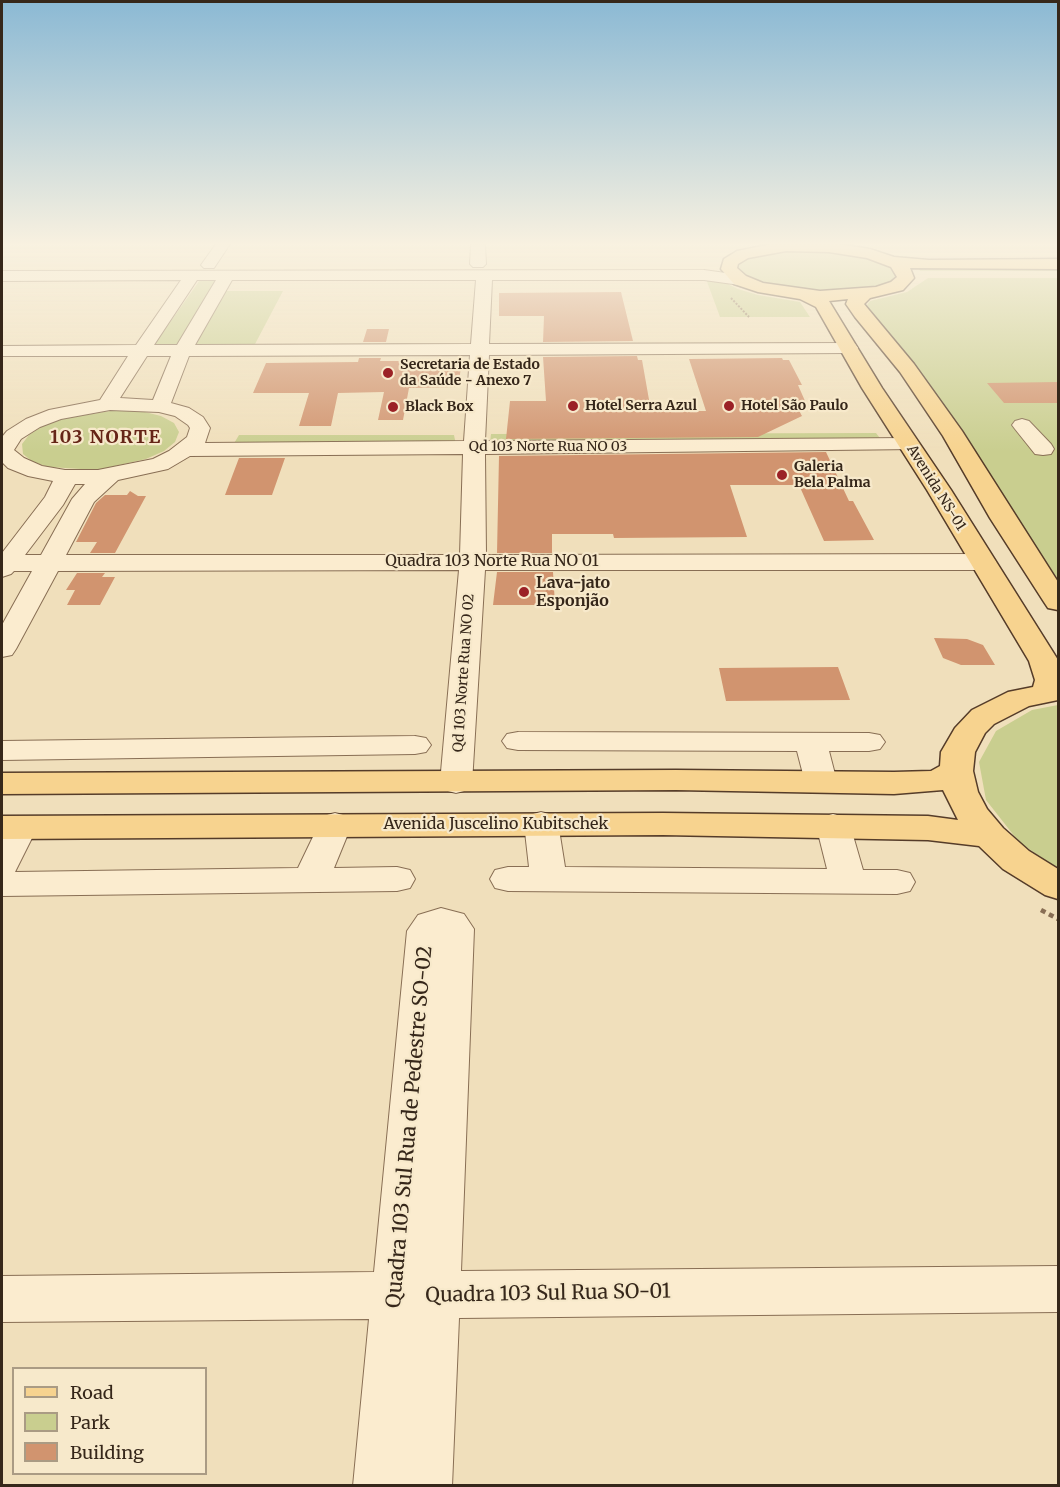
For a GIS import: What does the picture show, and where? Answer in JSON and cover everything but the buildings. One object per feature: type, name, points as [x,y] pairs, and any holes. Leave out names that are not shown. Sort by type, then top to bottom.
[{"type":"main road","name":"Avenida NS-01","points":[[829,313],[1044,662],[1053,692]]},
{"type":"main road","points":[[861,313],[907,368],[954,436],[1059,602]]},
{"type":"main road","points":[[1048,897],[1016,860],[990,836],[972,813],[961,792],[956,771],[958,752],[971,728],[983,717],[1019,699],[1053,692]]},
{"type":"main road","points":[[2,784],[938,781],[956,771]]},
{"type":"main road","name":"Avenida Juscelino Kubitschek","points":[[11,828],[542,823],[833,825],[928,828],[990,836]]},
{"type":"street","points":[[110,404],[110,397],[167,313]]},
{"type":"street","points":[[160,406],[182,351],[204,313]]},
{"type":"street","name":"Qd 103 Norte Rua NO 02","points":[[456,783],[473,561],[480,313]]},
{"type":"street","points":[[2,351],[849,348]]},
{"type":"street","points":[[110,404],[160,406],[182,412],[196,421],[200,428],[197,440],[187,450],[160,464],[110,475],[65,477],[36,471],[16,463],[5,443],[33,423],[56,414],[110,404]]},
{"type":"street","points":[[1022,425],[1043,449]]},
{"type":"street","points":[[200,428],[224,428]]},
{"type":"street","name":"Qd 103 Norte Rua NO 03","points":[[296,429],[475,439]]},
{"type":"street","name":"Qd 103 Norte Rua NO 03","points":[[187,450],[475,439],[904,436]]},
{"type":"street","points":[[2,649],[84,499],[95,486],[110,475]]},
{"type":"street","points":[[3,565],[55,500],[63,487],[65,477]]},
{"type":"street","name":"Quadra 103 Norte Rua NO 01","points":[[3,565],[473,561],[982,562]]},
{"type":"street","points":[[518,741],[869,742]]},
{"type":"street","points":[[547,782],[551,741]]},
{"type":"street","points":[[811,742],[821,782]]},
{"type":"street","points":[[2,751],[415,745]]},
{"type":"street","points":[[377,783],[379,746]]},
{"type":"street","points":[[56,784],[74,750]]},
{"type":"street","points":[[542,823],[549,879]]},
{"type":"street","points":[[311,880],[335,825]]},
{"type":"street","points":[[833,825],[848,882]]},
{"type":"street","points":[[2,864],[11,828]]},
{"type":"street","points":[[2,884],[397,879]]},
{"type":"street","points":[[508,879],[897,882]]},
{"type":"street","name":"Quadra 103 Sul Rua de Pedestre SO-02","points":[[381,1485],[416,1295],[455,931],[452,924],[441,921],[431,924],[426,931],[416,1295],[424,1485]]},
{"type":"street","name":"Quadra 103 Sul Rua SO-01","points":[[2,1299],[1059,1289]]},
{"type":"path","points":[[745,313],[749,317]]},
{"type":"path","points":[[1048,897],[1059,919]]},
{"type":"green space","points":[[176,313],[197,313],[178,345],[154,345]]},
{"type":"green space","points":[[213,313],[271,313],[254,346],[193,346]]},
{"type":"green space","points":[[719,313],[808,313],[810,317],[720,317]]},
{"type":"green space","points":[[873,313],[1058,313],[1058,579]]},
{"type":"green space","points":[[117,410],[141,411],[161,416],[174,423],[179,432],[175,442],[164,451],[146,459],[97,470],[49,467],[33,462],[23,454],[22,444],[29,435],[44,425],[66,418]]},
{"type":"green space","points":[[876,433],[883,442],[490,443],[491,434]]},
{"type":"green space","points":[[239,435],[454,435],[456,445],[233,445]]},
{"type":"green space","points":[[1058,705],[1058,869],[1019,842],[986,800],[979,762],[996,731],[1032,710]]},
{"type":"place","name":"Secretaria de Estado da Saúde - Anexo 7","points":[[388,373]]},
{"type":"place","name":"Hotel Serra Azul","points":[[573,406]]},
{"type":"place","name":"Hotel São Paulo","points":[[729,406]]},
{"type":"place","name":"Black Box","points":[[393,407]]},
{"type":"place","name":"Galeria Bela Palma","points":[[782,475]]},
{"type":"place","name":"Lava-jato Esponjão","points":[[524,592]]},
{"type":"district","name":"103 NORTE","points":[[106,438]]}]
